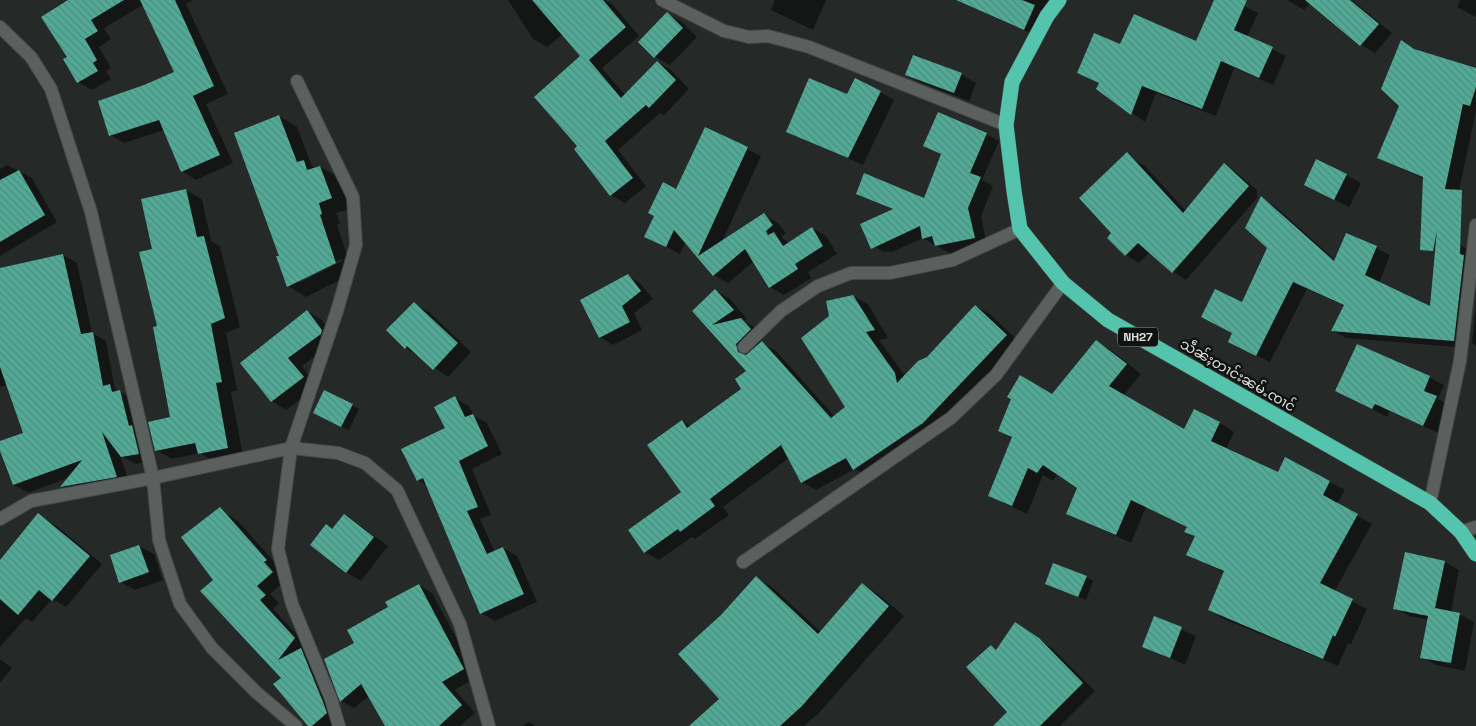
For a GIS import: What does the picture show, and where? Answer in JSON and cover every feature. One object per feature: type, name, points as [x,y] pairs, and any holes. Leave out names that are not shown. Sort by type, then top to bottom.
[{"type":"highway","points":[[1020,229],[1006,125],[1012,82],[1047,16],[1059,0]]},
{"type":"highway","name":"သဵၼ်ႈတၢင်းၼမ်ႉၸၢင်","points":[[1020,229],[1062,283],[1108,320],[1430,503],[1461,532],[1476,554]]},
{"type":"street","points":[[662,0],[724,31],[749,38],[768,36],[808,47],[1006,125]]},
{"type":"street","points":[[0,27],[31,57],[50,89],[91,212],[152,478],[159,540],[180,604],[212,648],[256,692],[296,726]]},
{"type":"street","points":[[297,81],[353,198],[356,245],[337,311],[291,448],[278,549],[292,604],[331,699],[339,726]]},
{"type":"street","points":[[1430,503],[1460,361],[1476,225]]},
{"type":"street","points":[[744,347],[782,311],[818,286],[850,273],[890,273],[953,260],[1020,229]]},
{"type":"street","points":[[743,562],[951,418],[996,374],[1062,283]]},
{"type":"street","points":[[0,519],[31,501],[152,478],[291,448],[338,453],[365,463],[398,490],[460,624],[489,726]]},
{"type":"street","points":[[1461,532],[1476,527]]},
{"type":"building","points":[[68,0],[124,0],[91,20],[98,31],[85,39],[97,60],[93,63],[98,71],[77,83],[63,59],[67,57],[41,17]]},
{"type":"building","points":[[140,0],[175,0],[214,86],[193,96],[220,155],[181,172],[159,120],[109,136],[98,101],[174,72]]},
{"type":"building","points":[[532,0],[603,0],[626,27],[589,60],[621,98],[657,61],[676,80],[649,108],[646,105],[605,141],[633,178],[610,196],[574,149],[577,146],[534,97],[580,56]]},
{"type":"building","points":[[956,0],[1022,0],[1035,5],[1024,30]]},
{"type":"building","points":[[1214,0],[1247,0],[1234,30],[1273,47],[1259,78],[1221,61],[1202,109],[1142,86],[1131,115],[1096,89],[1099,83],[1077,73],[1094,33],[1120,44],[1134,14],[1196,41]]},
{"type":"building","points":[[1305,0],[1350,0],[1379,24],[1360,46]]},
{"type":"building","points":[[667,12],[683,28],[654,58],[638,42]]},
{"type":"building","points":[[1401,40],[1414,49],[1476,68],[1476,87],[1470,106],[1463,104],[1445,189],[1462,190],[1460,254],[1464,255],[1454,341],[1331,331],[1344,305],[1293,282],[1256,356],[1228,342],[1232,333],[1201,317],[1215,289],[1242,302],[1267,248],[1245,228],[1261,196],[1334,261],[1346,233],[1377,246],[1365,275],[1430,306],[1437,230],[1433,251],[1420,250],[1423,177],[1377,158],[1399,106],[1381,89]]},
{"type":"building","points":[[913,55],[962,73],[954,93],[905,75]]},
{"type":"building","points":[[809,78],[847,94],[855,78],[881,91],[848,158],[786,132]]},
{"type":"building","points":[[938,112],[987,133],[970,173],[981,177],[968,208],[975,238],[935,246],[932,236],[922,239],[920,226],[871,249],[860,224],[893,209],[856,194],[864,173],[924,198],[941,154],[923,146]]},
{"type":"building","points":[[279,115],[297,162],[304,160],[307,170],[320,166],[332,198],[319,203],[322,214],[320,215],[336,263],[287,287],[276,256],[279,256],[234,133]]},
{"type":"building","points":[[705,127],[748,147],[698,256],[764,213],[773,225],[766,231],[768,235],[774,232],[783,246],[812,227],[823,246],[795,264],[798,269],[769,288],[745,249],[713,276],[674,230],[666,247],[644,237],[654,216],[648,213],[663,182],[676,189]]},
{"type":"building","points":[[1127,152],[1183,213],[1224,163],[1249,186],[1172,273],[1138,243],[1125,256],[1107,238],[1111,233],[1079,198]]},
{"type":"building","points":[[1316,159],[1347,174],[1334,200],[1304,185]]},
{"type":"building","points":[[19,170],[45,215],[0,242],[0,180]]},
{"type":"building","points":[[186,189],[197,237],[204,236],[225,318],[211,324],[222,382],[216,383],[228,448],[198,454],[195,443],[155,451],[148,422],[170,417],[153,327],[157,326],[139,252],[152,249],[141,199]]},
{"type":"building","points":[[63,254],[81,334],[93,332],[103,386],[110,384],[112,392],[120,390],[129,426],[132,425],[139,454],[121,457],[102,432],[117,477],[60,487],[82,460],[13,485],[0,451],[0,441],[23,433],[0,367],[0,268]]},
{"type":"building","points":[[628,274],[641,291],[622,306],[630,322],[599,338],[580,300]]},
{"type":"building","points":[[715,289],[734,310],[712,325],[741,318],[751,329],[736,344],[738,352],[746,355],[762,341],[831,418],[845,407],[801,338],[829,316],[826,301],[853,295],[875,330],[866,332],[895,373],[897,383],[918,361],[927,357],[975,305],[1007,335],[923,423],[853,470],[846,458],[801,483],[781,445],[710,499],[715,506],[680,532],[678,529],[644,553],[628,530],[681,492],[647,445],[682,420],[687,428],[741,389],[735,379],[746,371],[692,311]]},
{"type":"building","points":[[414,302],[458,343],[433,370],[407,346],[405,349],[386,330]]},
{"type":"building","points":[[307,310],[322,330],[321,334],[288,358],[304,377],[271,402],[240,363]]},
{"type":"building","points":[[1096,340],[1127,364],[1109,386],[1184,429],[1194,409],[1220,422],[1211,441],[1278,472],[1285,457],[1330,481],[1323,495],[1358,514],[1320,583],[1353,599],[1335,637],[1333,635],[1323,659],[1208,610],[1224,571],[1186,555],[1195,536],[1184,532],[1187,527],[1131,500],[1116,535],[1066,514],[1077,488],[1043,465],[1037,473],[1028,468],[1012,506],[988,496],[1012,437],[998,431],[1011,399],[1007,397],[1020,375],[1052,394]]},
{"type":"building","points":[[1357,344],[1430,376],[1424,391],[1437,396],[1423,426],[1375,404],[1372,409],[1335,391]]},
{"type":"building","points":[[324,390],[353,404],[341,427],[313,413]]},
{"type":"building","points":[[455,396],[465,417],[473,414],[488,446],[459,461],[478,507],[467,511],[487,554],[503,547],[524,594],[480,614],[423,478],[417,481],[401,449],[445,428],[434,407]]},
{"type":"building","points":[[220,507],[267,560],[264,562],[273,572],[257,586],[266,595],[260,600],[295,638],[278,660],[301,648],[327,713],[312,726],[308,726],[273,684],[281,678],[200,591],[213,580],[181,537]]},
{"type":"building","points":[[38,513],[90,556],[52,601],[39,590],[18,615],[0,599],[0,560]]},
{"type":"building","points":[[344,514],[374,537],[346,573],[310,545],[326,524],[332,529]]},
{"type":"building","points":[[139,545],[149,572],[119,583],[110,555]]},
{"type":"building","points":[[1405,552],[1445,561],[1435,608],[1460,613],[1451,663],[1420,658],[1428,616],[1393,609]]},
{"type":"building","points":[[1053,563],[1087,576],[1078,597],[1045,584]]},
{"type":"building","points":[[756,576],[818,634],[862,583],[889,606],[802,706],[780,726],[689,726],[719,699],[678,654],[721,615]]},
{"type":"building","points":[[419,584],[464,669],[442,682],[462,705],[439,726],[385,726],[361,684],[340,702],[324,659],[354,643],[347,630],[388,607],[385,602]]},
{"type":"building","points":[[1154,616],[1182,627],[1170,658],[1142,647]]},
{"type":"building","points":[[1015,622],[1039,638],[1083,683],[1040,726],[993,726],[1007,712],[966,667],[991,645],[996,650]]}]
